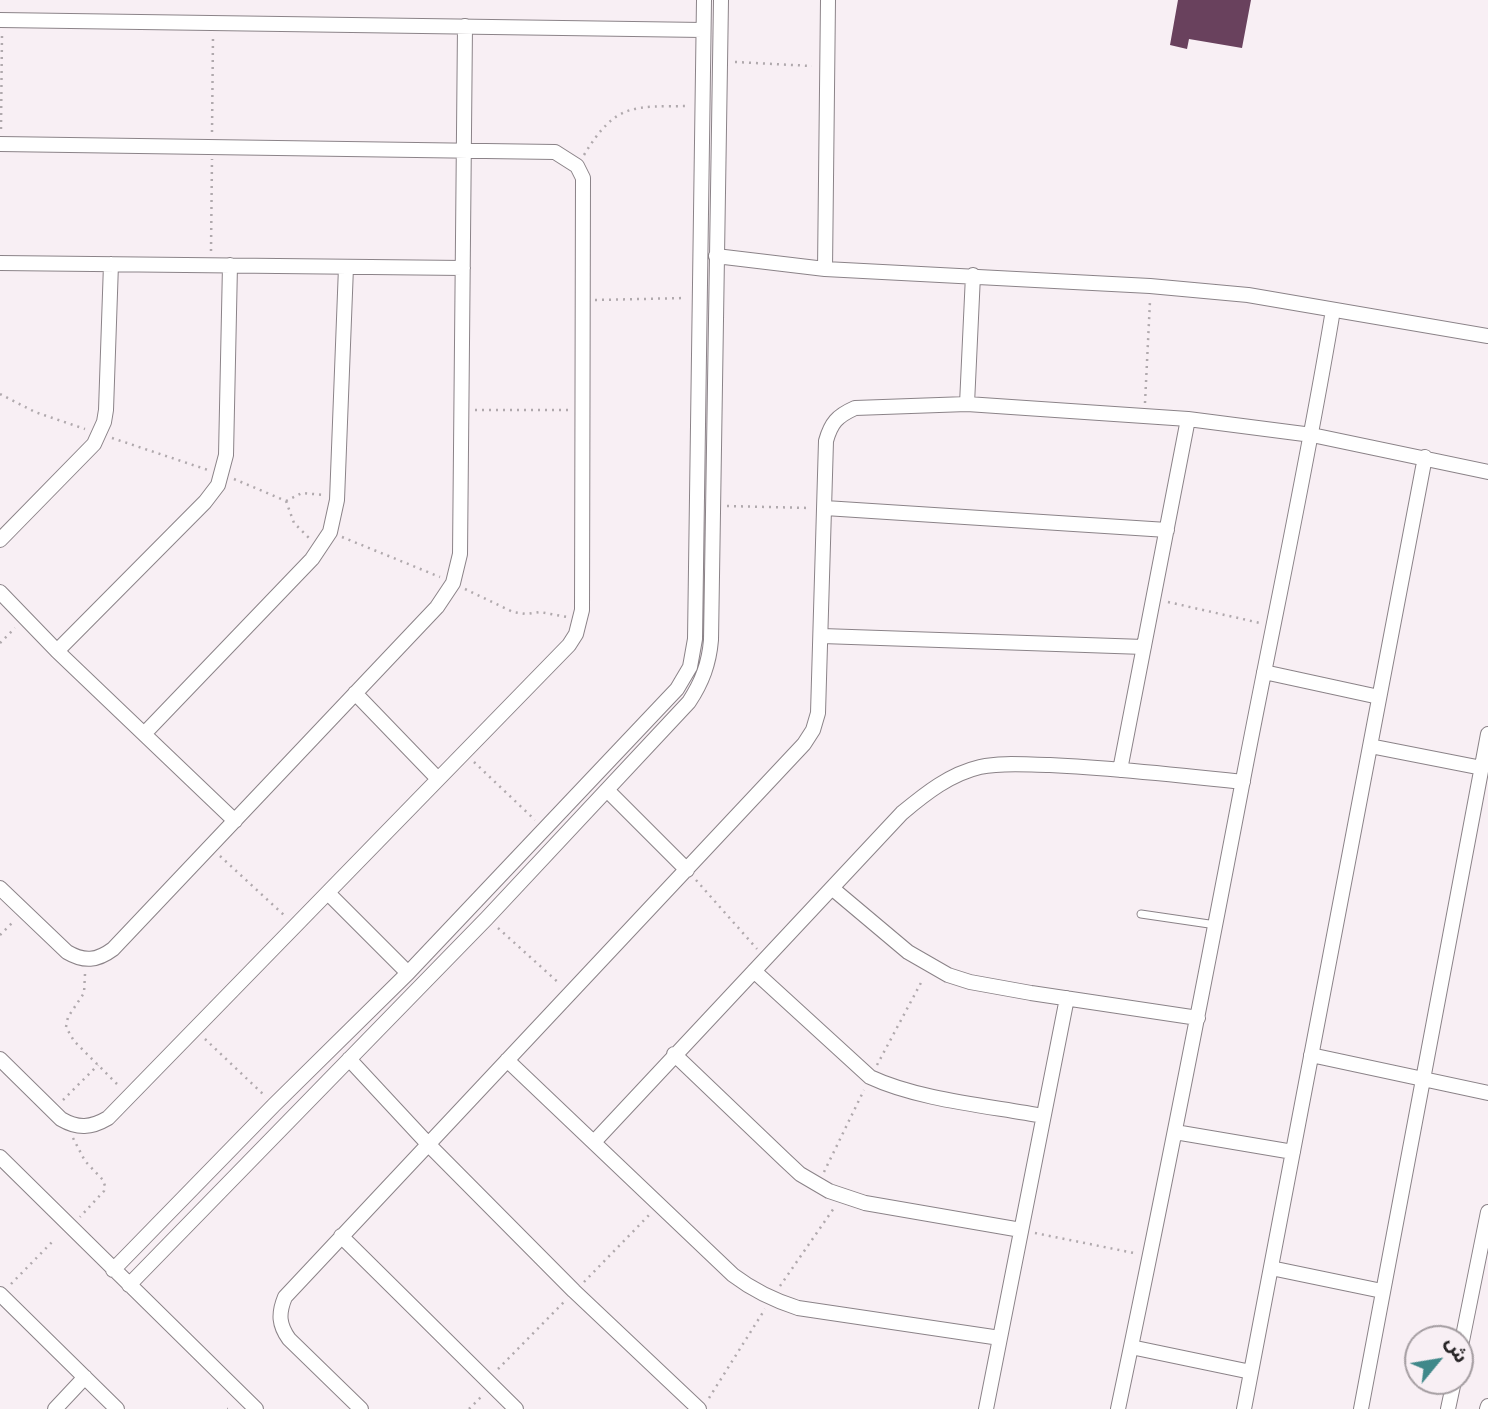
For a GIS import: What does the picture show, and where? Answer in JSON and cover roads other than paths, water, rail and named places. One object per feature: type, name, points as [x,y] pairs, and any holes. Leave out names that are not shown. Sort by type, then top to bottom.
[{"type":"street","points":[[113,1270],[408,973],[677,689],[690,667],[695,639],[704,0]]},
{"type":"street","points":[[129,1285],[528,875],[689,702],[700,686],[708,667],[711,640],[721,0]]},
{"type":"street","points":[[825,269],[828,0]]},
{"type":"street","points":[[1,20],[703,30]]},
{"type":"street","points":[[0,888],[67,952],[78,959],[103,957],[437,607],[453,583],[460,554],[465,26]]},
{"type":"street","points":[[0,144],[555,152],[577,166],[583,178],[585,300],[581,621],[569,645],[108,1118],[97,1125],[84,1127],[71,1124],[52,1111],[0,1059]]},
{"type":"street","points":[[716,256],[825,269],[974,275],[1248,295],[1488,336]]},
{"type":"street","points":[[0,263],[463,268]]},
{"type":"street","points":[[0,540],[86,453],[100,434],[106,410],[111,264]]},
{"type":"street","points":[[58,651],[205,502],[223,474],[226,455],[230,265]]},
{"type":"street","points":[[144,734],[323,546],[335,516],[337,500],[346,267]]},
{"type":"street","points":[[967,404],[974,275]]},
{"type":"street","points":[[1118,1409],[1217,925],[1312,435],[1333,310]]},
{"type":"street","points":[[361,1409],[289,1339],[280,1319],[285,1297],[794,757],[813,730],[818,713],[822,636],[827,441],[830,426],[840,415],[855,408],[967,404],[1188,419],[1312,435],[1488,471]]},
{"type":"street","points":[[1120,770],[1188,419]]},
{"type":"street","points":[[1244,1409],[1425,457]]},
{"type":"street","points":[[825,508],[1167,530]]},
{"type":"street","points":[[0,592],[235,821]]},
{"type":"street","points":[[822,636],[1144,647]]},
{"type":"street","points":[[1264,672],[1379,697]]},
{"type":"street","points":[[355,694],[438,779]]},
{"type":"street","points":[[1361,1409],[1488,734]]},
{"type":"street","points":[[1370,746],[1482,768]]},
{"type":"street","points":[[594,1142],[902,813],[951,778],[981,767],[1014,764],[1120,770],[1243,782]]},
{"type":"street","points":[[607,790],[687,870]]},
{"type":"street","points":[[513,862],[528,875]]},
{"type":"street","points":[[833,889],[908,952],[939,971],[970,982],[1198,1018]]},
{"type":"street","points":[[328,893],[408,973]]},
{"type":"street","points":[[754,971],[870,1077],[891,1087],[1043,1116]]},
{"type":"street","points":[[986,1409],[1067,998]]},
{"type":"street","points":[[674,1054],[800,1174],[829,1191],[864,1203],[1021,1230]]},
{"type":"street","points":[[1311,1055],[1488,1093]]},
{"type":"street","points":[[349,1059],[428,1144],[574,1291],[699,1409]]},
{"type":"street","points":[[508,1060],[733,1275],[752,1289],[797,1308],[1000,1338]]},
{"type":"street","points":[[1175,1132],[1293,1152]]},
{"type":"street","points":[[0,1157],[256,1409]]},
{"type":"street","points":[[1465,1325],[1488,1212]]},
{"type":"street","points":[[341,1236],[516,1409]]},
{"type":"street","points":[[1271,1268],[1382,1291]]},
{"type":"street","points":[[0,1294],[117,1409]]},
{"type":"street","points":[[1131,1348],[1251,1372]]},
{"type":"street","points":[[55,1409],[85,1377]]},
{"type":"lane","points":[[1141,914],[1217,925]]}]
